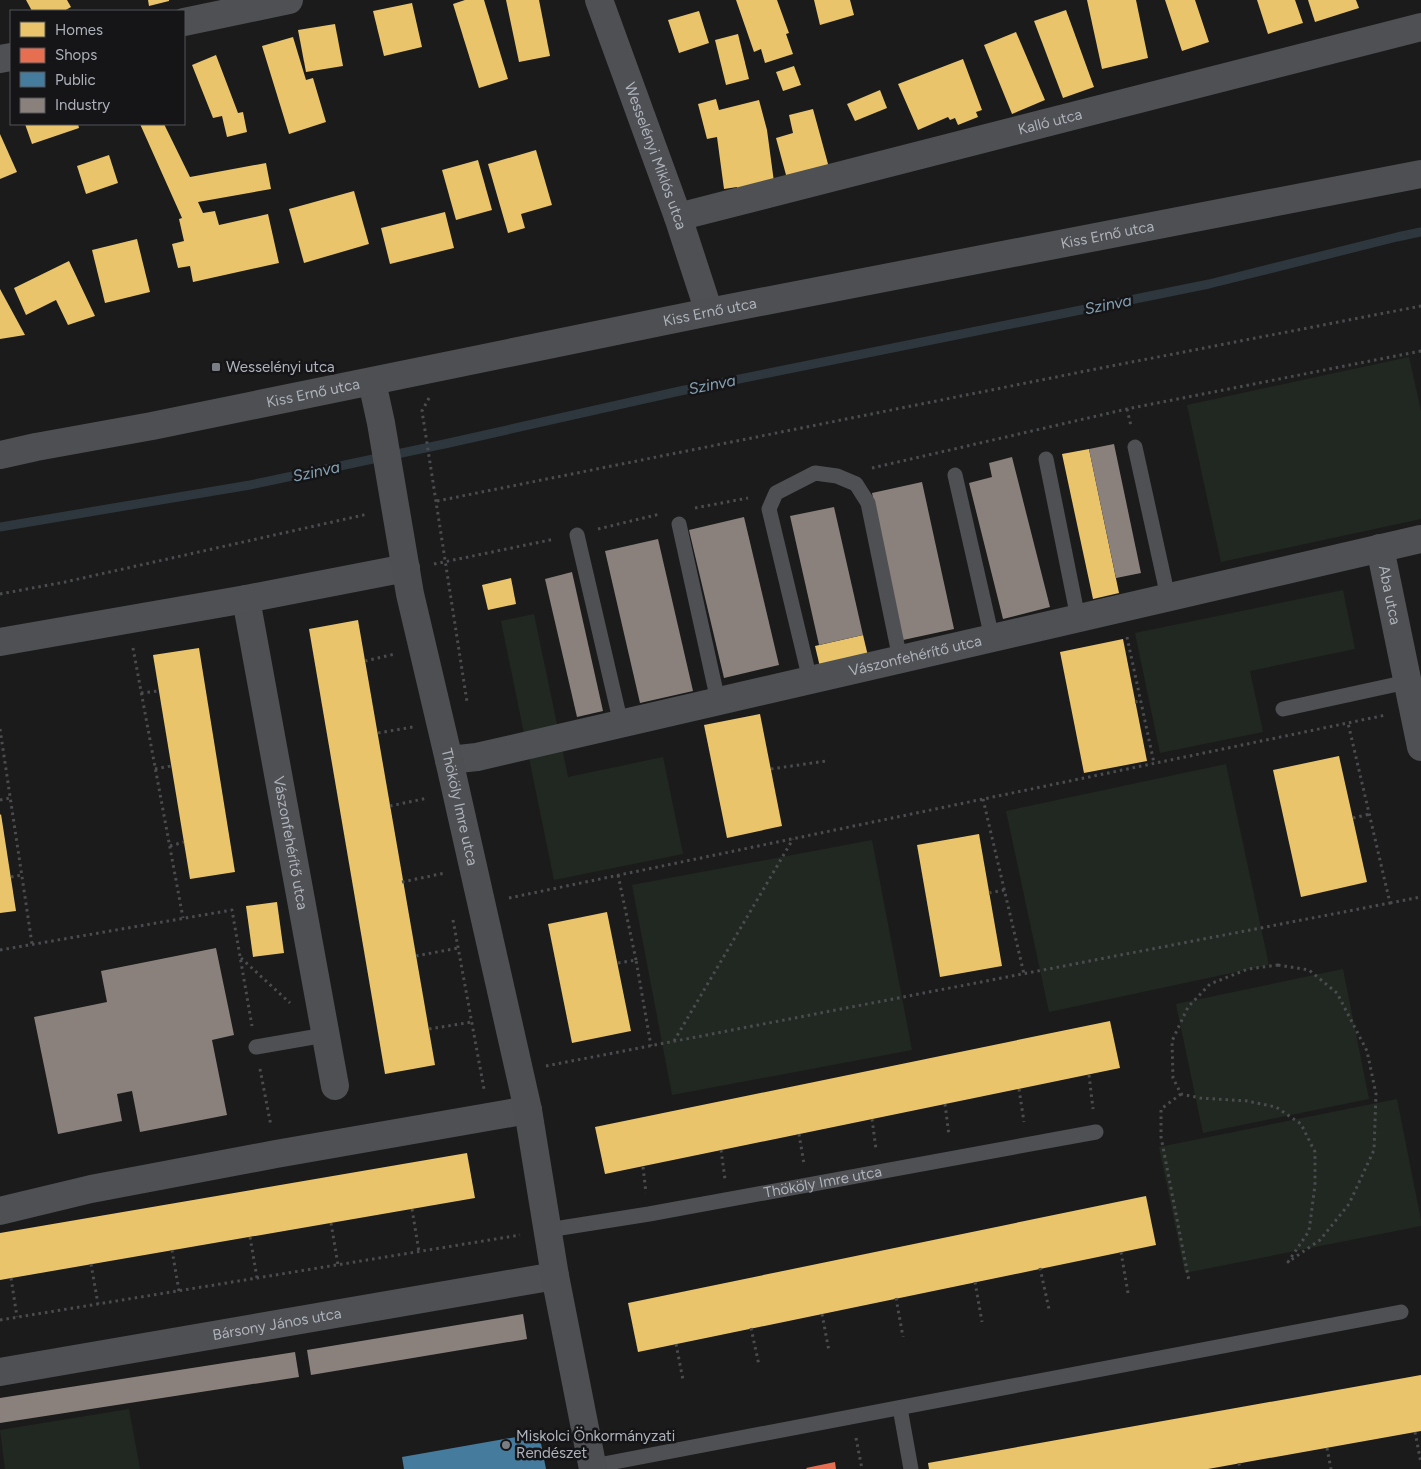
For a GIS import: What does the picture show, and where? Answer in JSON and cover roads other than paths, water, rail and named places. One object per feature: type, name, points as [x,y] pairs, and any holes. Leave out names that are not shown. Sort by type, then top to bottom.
[{"type":"street","points":[[185,22],[289,0]]},
{"type":"street","name":"Wesselényi Miklós utca","points":[[599,0],[678,217],[709,312]]},
{"type":"street","name":"Kalló utca","points":[[678,217],[1421,27]]},
{"type":"street","name":"Kiss Ernő utca","points":[[0,455],[372,382],[709,312],[1421,174]]},
{"type":"street","name":"Thököly Imre utca","points":[[372,382],[381,423],[384,508],[406,568],[410,594],[528,1110],[538,1232],[555,1276],[593,1468]]},
{"type":"street","name":"Aba utca","points":[[1421,539],[1380,548],[1414,681],[1413,709],[1421,747]]},
{"type":"street","name":"Vászonfehérítő utca","points":[[449,760],[477,757],[1380,548]]},
{"type":"street","points":[[0,642],[246,599],[406,568]]},
{"type":"street","name":"Vászonfehérítő utca","points":[[246,599],[334,1086]]},
{"type":"street","points":[[0,1211],[91,1189],[276,1154],[528,1110]]},
{"type":"street","name":"Bársony János utca","points":[[0,1372],[555,1276]]},
{"type":"lane","points":[[1135,447],[1168,597]]},
{"type":"lane","points":[[1046,459],[1078,618]]},
{"type":"lane","points":[[810,680],[769,509],[776,494],[816,473],[836,476],[856,484],[868,503],[900,659]]},
{"type":"lane","points":[[955,476],[992,638]]},
{"type":"lane","points":[[679,524],[718,701]]},
{"type":"lane","points":[[577,534],[621,724]]},
{"type":"lane","points":[[1283,710],[1414,681]]},
{"type":"lane","points":[[256,1047],[325,1035]]},
{"type":"lane","name":"Thököly Imre utca","points":[[538,1232],[648,1214],[1096,1132]]},
{"type":"lane","points":[[593,1468],[1401,1312]]},
{"type":"lane","points":[[900,1408],[911,1469]]},
{"type":"waterway","name":"Szinva","points":[[0,527],[250,485],[680,391],[1209,284],[1421,232]]},
{"type":"place","name":"Wesselényi utca","points":[[216,367]]},
{"type":"place","name":"Miskolci Önkormányzati Rendészet","points":[[506,1445]]}]
